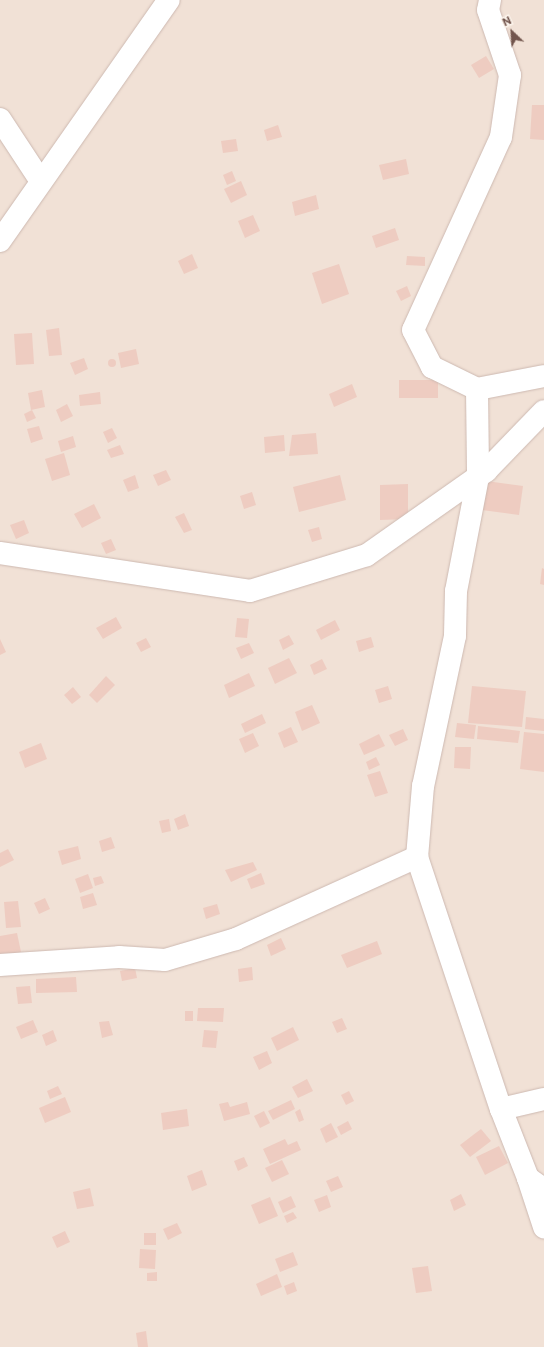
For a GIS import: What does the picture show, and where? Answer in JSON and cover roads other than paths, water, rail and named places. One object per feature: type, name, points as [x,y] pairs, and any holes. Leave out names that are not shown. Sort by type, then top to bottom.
[{"type":"street","points":[[0,240],[40,180],[169,0]]},
{"type":"street","points":[[490,0],[488,10],[510,75],[501,137],[413,330],[432,367],[477,389],[544,376]]},
{"type":"street","points":[[0,119],[40,180]]},
{"type":"street","points":[[477,389],[478,477],[456,590],[455,636],[423,786],[417,856],[501,1109],[536,1183],[544,1228]]},
{"type":"street","points":[[0,553],[250,591],[368,555],[478,477],[544,411]]},
{"type":"street","points":[[0,965],[119,957],[165,960],[236,939],[417,856]]},
{"type":"street","points":[[501,1109],[544,1099]]}]
